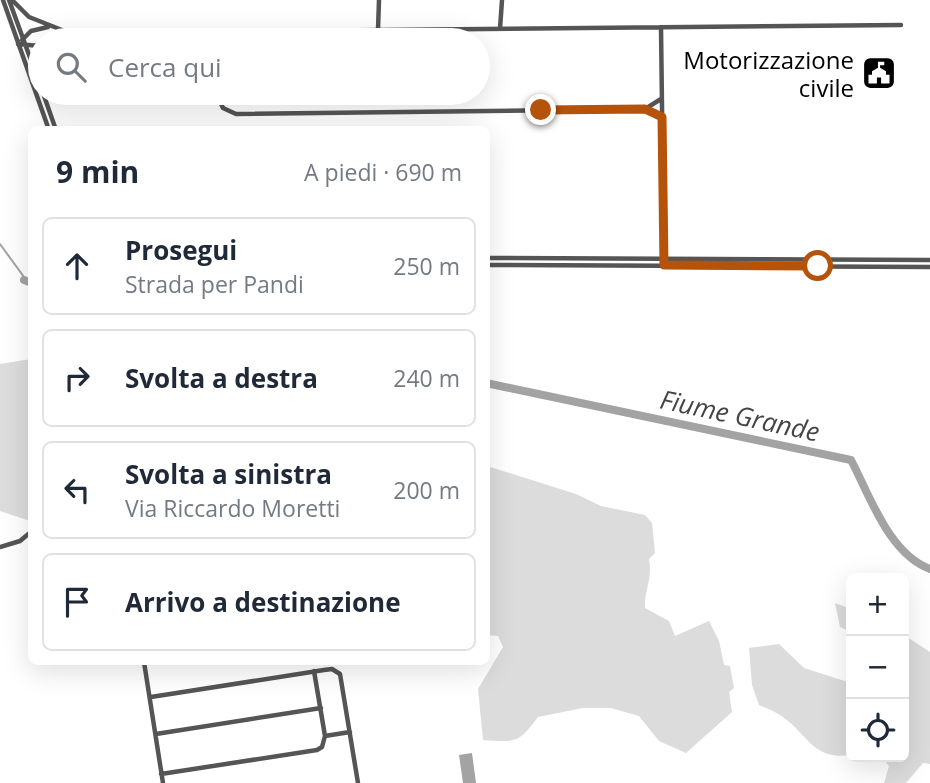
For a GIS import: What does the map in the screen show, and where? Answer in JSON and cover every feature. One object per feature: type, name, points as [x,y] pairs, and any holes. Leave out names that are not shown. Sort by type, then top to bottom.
[{"type":"street","points":[[3,0],[28,72]]},
{"type":"street","points":[[11,0],[29,17],[52,28]]},
{"type":"street","points":[[11,0],[28,51]]},
{"type":"street","points":[[379,0],[379,28]]},
{"type":"street","points":[[500,29],[502,0]]},
{"type":"street","points":[[490,29],[901,25]]},
{"type":"street","points":[[661,27],[664,265]]},
{"type":"street","points":[[18,44],[28,35]]},
{"type":"street","points":[[18,44],[26,45]]},
{"type":"street","points":[[645,109],[662,99]]},
{"type":"street","points":[[40,105],[48,126]]},
{"type":"street","points":[[47,105],[55,126]]},
{"type":"street","points":[[221,105],[236,114],[645,109],[662,117]]},
{"type":"street","points":[[490,258],[930,260]]},
{"type":"street","points":[[490,265],[930,267]]},
{"type":"street","points":[[0,547],[20,541],[28,534]]},
{"type":"street","points":[[146,665],[163,783]]},
{"type":"street","points":[[151,697],[332,669],[340,674],[358,783]]},
{"type":"street","points":[[162,774],[317,750],[322,747],[325,736],[314,671]]},
{"type":"street","points":[[156,734],[321,708]]},
{"type":"street","points":[[325,736],[350,732]]},
{"type":"shaded area","points":[[28,359],[28,520],[0,511],[0,364]]},
{"type":"shaded area","points":[[490,467],[576,494],[601,506],[645,515],[652,523],[655,553],[649,559],[645,608],[669,621],[675,636],[709,621],[719,641],[724,665],[730,666],[734,688],[729,692],[732,712],[686,753],[659,741],[639,716],[611,708],[583,708],[538,717],[521,737],[510,741],[483,740],[478,689],[503,647],[498,636],[490,635]]},
{"type":"shaded area","points":[[835,603],[846,607],[846,630],[840,627]]},
{"type":"shaded area","points":[[909,638],[930,652],[930,764],[923,763],[906,783],[884,783],[889,766],[886,762],[909,762]]},
{"type":"shaded area","points":[[779,644],[804,668],[846,681],[846,755],[828,754],[820,750],[783,717],[759,705],[752,685],[749,648]]},
{"type":"shaded area","points":[[472,753],[476,783],[463,783],[459,755]]},
{"type":"waterway","name":"Fiume Grande","points":[[0,244],[28,282]]},
{"type":"waterway","name":"Fiume Grande","points":[[24,280],[28,282]]},
{"type":"waterway","name":"Fiume Grande","points":[[490,384],[851,460],[892,537],[903,551],[930,569]]},
{"type":"place","name":"Motorizzazione civile","points":[[879,73]]},
{"type":"route","points":[[541,110],[645,109],[662,117],[664,265],[818,266]]}]
